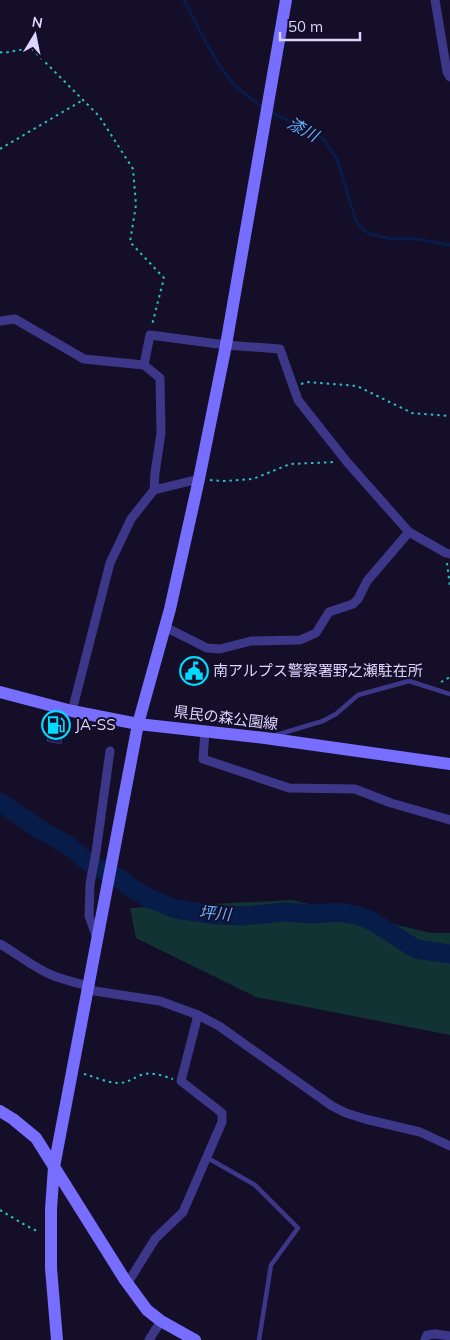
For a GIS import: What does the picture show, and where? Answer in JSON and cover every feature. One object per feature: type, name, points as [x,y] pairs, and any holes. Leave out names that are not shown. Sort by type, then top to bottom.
[{"type":"street","points":[[57,1340],[51,1268],[51,1209],[54,1166],[138,724],[165,628],[199,479],[226,345],[286,0]]},
{"type":"street","points":[[435,0],[447,72],[450,77]]},
{"type":"street","points":[[0,321],[15,319],[84,359],[144,365],[160,378],[161,433],[154,490],[131,518],[110,563],[72,711]]},
{"type":"street","points":[[144,365],[150,335],[226,345],[280,349],[298,400],[347,462],[409,532],[448,554]]},
{"type":"street","points":[[154,490],[199,479]]},
{"type":"street","points":[[165,628],[207,648],[220,649],[251,642],[300,640],[316,633],[329,612],[353,604],[358,599],[367,581],[409,532]]},
{"type":"street","name":"県民の森公園線","points":[[0,692],[72,711],[138,724],[265,738],[450,764]]},
{"type":"street","points":[[205,732],[203,759],[289,788],[355,790],[390,803],[450,820]]},
{"type":"street","points":[[97,939],[89,916],[90,884],[110,750]]},
{"type":"street","points":[[0,944],[54,976],[88,988],[160,1001],[198,1015],[219,1026],[332,1106],[346,1113],[420,1132],[450,1146]]},
{"type":"street","points":[[127,1284],[155,1239],[183,1212],[222,1122],[222,1113],[181,1081],[198,1015]]},
{"type":"street","points":[[0,1111],[36,1138],[127,1284],[148,1310],[161,1321],[195,1340]]},
{"type":"street","points":[[149,1340],[161,1321]]},
{"type":"street","points":[[424,1340],[427,1335],[450,1336]]},
{"type":"lane","points":[[265,738],[323,721],[336,714],[358,695],[409,681],[450,694]]},
{"type":"lane","points":[[206,1157],[254,1185],[298,1228],[272,1265],[259,1340]]},
{"type":"path","points":[[0,52],[4,53],[31,48],[99,116],[133,170],[136,205],[130,242],[164,278],[150,335]]},
{"type":"path","points":[[0,149],[83,100]]},
{"type":"path","points":[[293,385],[308,382],[357,386],[412,413],[450,416]]},
{"type":"path","points":[[199,479],[224,481],[253,479],[290,464],[347,462]]},
{"type":"path","points":[[448,554],[450,587]]},
{"type":"path","points":[[432,688],[450,677]]},
{"type":"path","points":[[73,1070],[118,1083],[129,1082],[147,1073],[181,1081]]},
{"type":"path","points":[[0,1210],[51,1238]]},
{"type":"green space","points":[[292,900],[431,933],[450,933],[450,1035],[256,997],[136,938],[130,908]]},
{"type":"building","points":[[55,720],[60,721],[57,735],[62,736],[61,744],[47,741],[49,734],[52,735]]},
{"type":"waterway","name":"漆川","points":[[184,0],[224,72],[239,89],[264,108]]},
{"type":"waterway","name":"漆川","points":[[269,112],[306,128],[324,140],[337,159],[356,221],[365,231],[391,239],[417,239],[450,245]]},
{"type":"waterway","name":"坪川","points":[[0,802],[36,827],[69,846],[91,864],[120,879],[134,890],[176,909],[216,915],[243,916],[285,912],[313,914],[337,912],[360,916],[372,921],[416,949],[450,954]]},
{"type":"place","name":"南アルプス警察署野之瀬駐在所","points":[[194,671]]},
{"type":"place","name":"JA-SS","points":[[56,725]]}]
